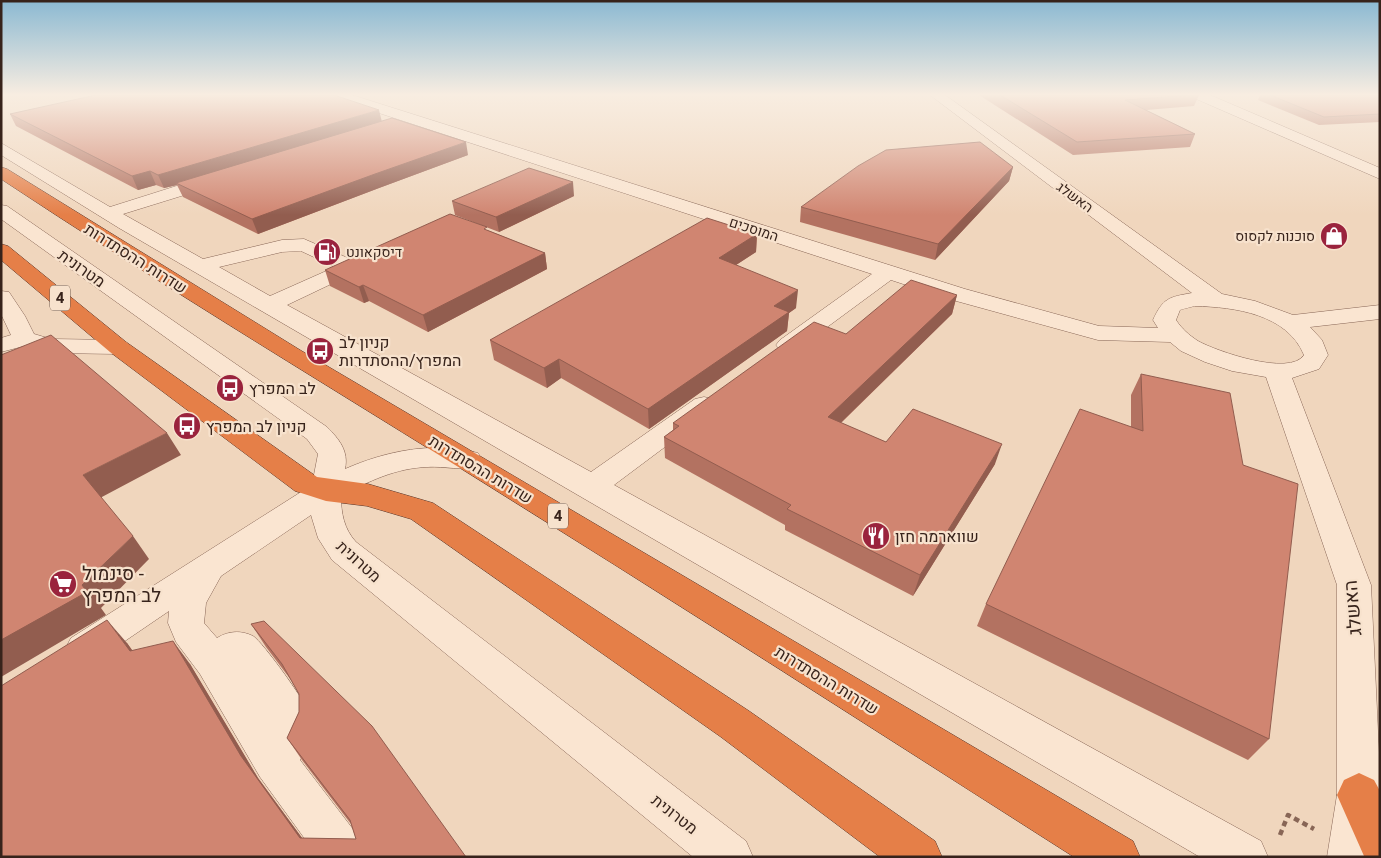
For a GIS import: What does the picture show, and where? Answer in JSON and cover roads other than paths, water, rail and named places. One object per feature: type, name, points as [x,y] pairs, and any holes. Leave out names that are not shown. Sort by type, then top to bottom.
[{"type":"highway","name":"שדרות ההסתדרות","points":[[1,172],[113,226],[385,412],[468,460],[1117,857]]},
{"type":"highway","name":"4","points":[[1,250],[118,347],[306,484],[326,490],[368,495],[422,511],[735,724],[919,857]]},
{"type":"street","name":"המוסכים","points":[[462,135],[957,294],[1098,333],[1175,335]]},
{"type":"street","name":"האשלג","points":[[991,135],[1214,299]]},
{"type":"street","points":[[1291,135],[1380,174]]},
{"type":"street","points":[[1,148],[113,226],[200,266],[1245,857]]},
{"type":"street","points":[[113,226],[232,175]]},
{"type":"street","name":"מטרונית","points":[[1,210],[317,433],[329,445],[333,456],[326,490],[328,522],[334,539],[344,551],[730,857]]},
{"type":"street","points":[[200,266],[282,246],[297,245],[304,245],[343,263],[342,271],[268,305]]},
{"type":"street","points":[[767,359],[888,272]]},
{"type":"street","points":[[1,297],[14,316],[24,339]]},
{"type":"street","points":[[1195,299],[1214,299],[1252,306],[1289,322],[1304,333],[1314,344],[1316,355],[1310,364],[1297,369],[1277,371],[1255,369],[1208,356],[1189,346],[1175,335],[1166,324],[1165,315],[1170,307],[1180,302],[1195,299]]},
{"type":"street","points":[[1289,322],[1380,312]]},
{"type":"street","points":[[1,346],[24,339],[50,346],[118,347]]},
{"type":"street","name":"האשלג","points":[[1277,371],[1354,585],[1361,849]]},
{"type":"street","points":[[591,487],[719,394]]},
{"type":"street","points":[[59,664],[117,629],[326,490],[363,471],[401,460],[435,456],[468,460]]},
{"type":"street","points":[[217,562],[194,588],[186,612],[189,631],[213,662],[232,648],[242,648],[290,713],[292,734],[275,762],[346,857]]},
{"type":"place","name":"סוכנות לקסוס","points":[[1334,236]]},
{"type":"place","name":"דיסקאונט","points":[[327,252]]},
{"type":"place","name":"קניון לב המפרץ/ההסתדרות","points":[[320,351]]},
{"type":"place","name":"לב המפרץ","points":[[230,388]]},
{"type":"place","name":"קניון לב המפרץ","points":[[187,426]]},
{"type":"place","name":"שווארמה חזן","points":[[876,536]]},
{"type":"place","name":"סינמול - לב המפרץ","points":[[63,584]]}]
